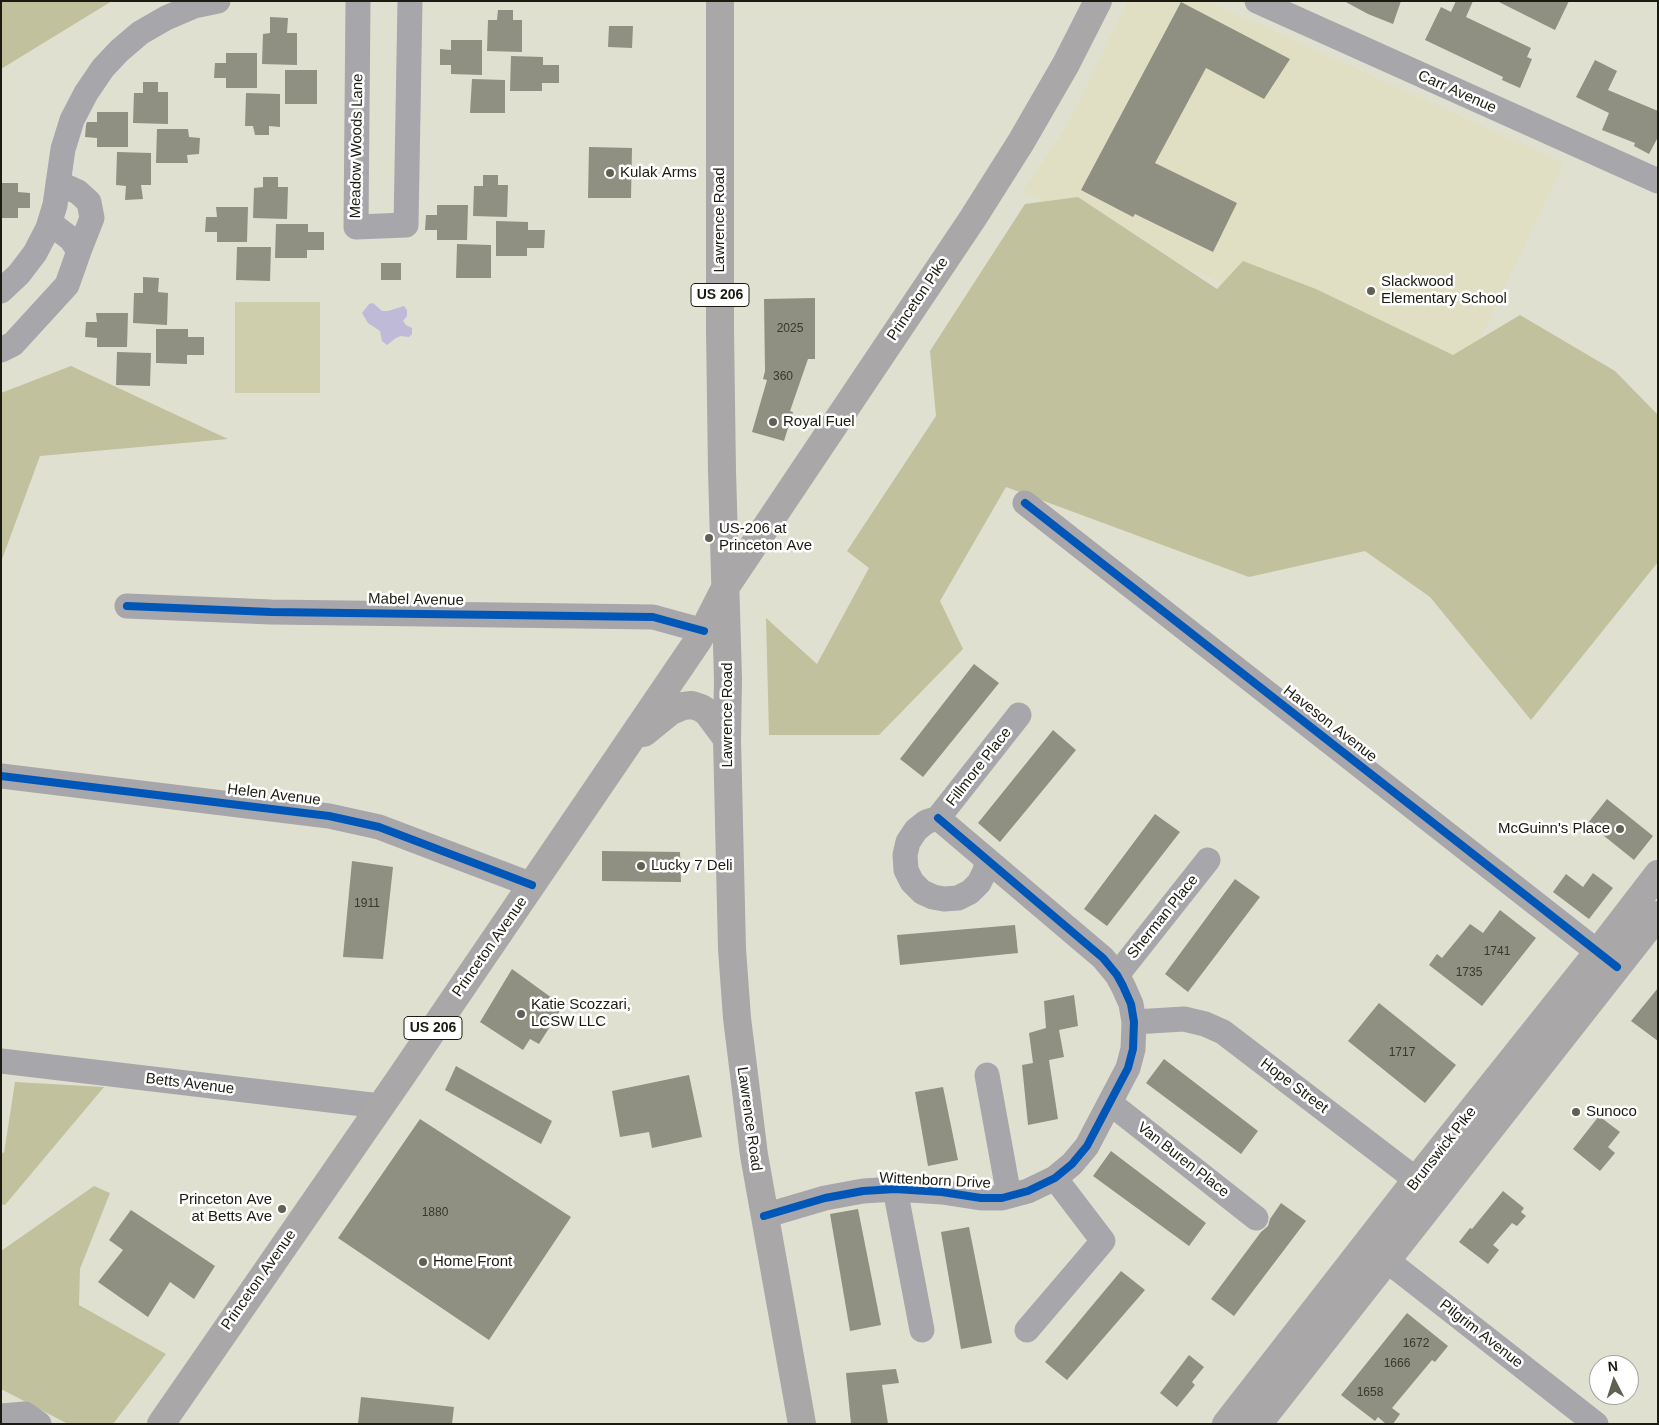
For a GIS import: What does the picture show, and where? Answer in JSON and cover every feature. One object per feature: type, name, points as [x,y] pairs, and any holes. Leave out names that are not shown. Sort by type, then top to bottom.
[{"type":"main road","name":"Lawrence Road","points":[[720,1],[720,330],[732,949],[737,1018],[749,1126],[802,1424]]},
{"type":"main road","name":"Princeton Pike","points":[[725,588],[973,218],[1021,142],[1066,64],[1098,1]]},
{"type":"main road","name":"Princeton Avenue","points":[[161,1424],[532,885],[704,631],[725,588]]},
{"type":"main road","points":[[621,754],[662,718],[682,706],[701,708],[707,712],[727,739]]},
{"type":"main road","name":"Brunswick Pike","points":[[1226,1424],[1376,1253],[1608,959],[1658,874]]},
{"type":"main road","name":"Brunswick Pike","points":[[1608,959],[1658,915]]},
{"type":"main road","name":"Brunswick Pike","points":[[1258,1424],[1376,1253]]},
{"type":"street","points":[[1,291],[19,274],[35,252],[50,223],[55,205],[63,149],[72,120],[86,93],[103,68],[140,33],[166,18],[194,6],[218,1]]},
{"type":"street","name":"Meadow Woods Lane","points":[[358,1],[356,226],[406,225],[410,1]]},
{"type":"street","points":[[711,1],[720,1]]},
{"type":"street","name":"Carr Avenue","points":[[1257,1],[1658,181]]},
{"type":"street","points":[[1,350],[12,344],[67,285],[92,218],[89,202],[78,192],[58,183]]},
{"type":"street","points":[[50,223],[71,239],[79,251]]},
{"type":"street","name":"Haveson Avenue","points":[[1025,502],[1608,959]]},
{"type":"street","name":"Mabel Avenue","points":[[127,606],[271,612],[653,617],[704,631]]},
{"type":"street","name":"Fillmore Place","points":[[938,818],[1019,715]]},
{"type":"street","name":"Helen Avenue","points":[[1,776],[329,816],[379,828],[532,885]]},
{"type":"street","points":[[938,818],[926,822],[916,830],[908,842],[905,855],[906,870],[912,882],[922,892],[944,899],[958,898],[970,892],[979,883],[985,871],[987,860]]},
{"type":"street","name":"Wittenborn Drive","points":[[764,1216],[825,1198],[863,1191],[895,1189],[942,1192],[981,1198],[1009,1196],[1028,1191],[1055,1178],[1072,1164],[1086,1146],[1128,1068],[1133,1049],[1134,1022],[1124,986],[1117,975],[1103,958],[938,818]]},
{"type":"street","name":"Sherman Place","points":[[1117,975],[1208,860]]},
{"type":"street","name":"Hope Street","points":[[1134,1022],[1184,1019],[1205,1024],[1223,1032],[1427,1188]]},
{"type":"street","name":"Betts Avenue","points":[[1,1061],[380,1106]]},
{"type":"street","points":[[987,1075],[1009,1196]]},
{"type":"street","name":"Van Buren Place","points":[[1110,1103],[1256,1218]]},
{"type":"street","points":[[1027,1330],[1103,1241],[1055,1178]]},
{"type":"street","points":[[895,1189],[922,1330]]},
{"type":"street","name":"Pilgrim Avenue","points":[[1376,1253],[1596,1424]]},
{"type":"street","points":[[3,1419],[25,1414],[39,1424]]},
{"type":"shaded area","points":[[1,1],[112,1],[1,69]]},
{"type":"shaded area","name":"Slackwood Elementary School","points":[[1128,1],[1208,1],[1564,163],[1456,390],[1022,192],[1067,126]]},
{"type":"shaded area","points":[[1078,197],[1217,289],[1243,261],[1316,289],[1453,355],[1520,315],[1615,371],[1658,415],[1658,562],[1531,720],[1430,597],[1365,551],[1249,577],[1006,487],[940,601],[963,649],[879,735],[769,735],[766,618],[817,664],[869,568],[847,551],[936,416],[930,351],[1025,204]]},
{"type":"shaded area","points":[[235,302],[320,302],[320,393],[235,393]]},
{"type":"shaded area","points":[[373,303],[382,311],[404,306],[407,310],[407,316],[403,321],[412,328],[412,334],[409,337],[401,336],[396,338],[387,345],[382,341],[380,331],[368,323],[362,313],[369,304]]},
{"type":"shaded area","points":[[71,366],[228,439],[40,456],[1,562],[1,393]]},
{"type":"shaded area","points":[[15,1082],[104,1087],[5,1205],[1,1204],[1,1152],[4,1153]]},
{"type":"shaded area","points":[[94,1186],[110,1193],[80,1269],[79,1305],[166,1354],[113,1424],[68,1424],[1,1389],[1,1251]]},
{"type":"building","points":[[1344,1],[1401,1],[1393,24],[1368,14]]},
{"type":"building","points":[[1456,1],[1473,1],[1466,17],[1531,48],[1527,57],[1532,59],[1520,88],[1502,80],[1503,77],[1425,40],[1441,7],[1451,12]]},
{"type":"building","points":[[1497,1],[1569,1],[1555,30]]},
{"type":"building","points":[[1181,2],[1290,59],[1264,99],[1206,68],[1155,163],[1237,203],[1213,252],[1135,214],[1133,217],[1081,190]]},
{"type":"building","points":[[498,10],[513,10],[513,20],[522,20],[522,52],[487,51],[488,20],[497,20]]},
{"type":"building","points":[[270,17],[288,18],[287,33],[297,33],[297,65],[262,64],[263,34],[270,33]]},
{"type":"building","points":[[609,26],[633,26],[632,48],[608,47]]},
{"type":"building","points":[[451,40],[482,40],[482,75],[451,74],[451,65],[440,65],[440,49],[451,50]]},
{"type":"building","points":[[226,53],[257,53],[257,88],[226,88],[226,78],[214,78],[215,63],[226,63]]},
{"type":"building","points":[[511,56],[543,57],[543,65],[559,65],[559,83],[542,83],[542,91],[510,91]]},
{"type":"building","points":[[1595,60],[1617,71],[1608,90],[1658,111],[1658,137],[1649,154],[1634,146],[1635,143],[1602,130],[1609,113],[1576,97]]},
{"type":"building","points":[[285,70],[317,70],[317,104],[285,104]]},
{"type":"building","points":[[472,79],[505,80],[505,113],[470,113]]},
{"type":"building","points":[[143,82],[158,82],[158,92],[168,92],[168,124],[133,123],[134,93],[143,93]]},
{"type":"building","points":[[246,93],[280,94],[280,127],[269,126],[269,135],[255,135],[253,126],[245,126]]},
{"type":"building","points":[[97,112],[128,112],[128,147],[97,147],[97,138],[85,137],[87,122],[97,122]]},
{"type":"building","points":[[157,129],[188,129],[189,137],[200,138],[199,154],[187,155],[188,163],[156,163]]},
{"type":"building","name":"Kulak Arms","points":[[589,147],[632,148],[631,198],[588,198]]},
{"type":"building","points":[[117,152],[151,153],[151,185],[141,185],[143,199],[125,200],[126,186],[116,185]]},
{"type":"building","points":[[483,175],[498,175],[498,185],[508,185],[507,217],[473,216],[474,186],[483,186]]},
{"type":"building","points":[[263,177],[278,177],[278,187],[288,187],[287,219],[253,218],[254,188],[263,187]]},
{"type":"building","points":[[1,183],[18,183],[18,192],[30,193],[30,208],[18,208],[18,218],[1,218]]},
{"type":"building","points":[[437,205],[468,205],[467,240],[437,240],[437,230],[425,230],[426,215],[437,215]]},
{"type":"building","points":[[216,207],[248,207],[247,242],[217,242],[217,232],[205,232],[206,217],[217,217]]},
{"type":"building","points":[[496,221],[528,222],[528,230],[545,230],[544,248],[527,248],[527,256],[496,256]]},
{"type":"building","points":[[276,224],[308,224],[308,232],[324,232],[324,250],[307,250],[307,258],[275,258]]},
{"type":"building","points":[[457,244],[491,245],[491,278],[456,278]]},
{"type":"building","points":[[237,247],[271,247],[270,281],[236,280]]},
{"type":"building","points":[[381,263],[401,263],[401,280],[381,280]]},
{"type":"building","points":[[143,277],[159,278],[158,292],[168,293],[167,325],[133,323],[134,293],[143,293]]},
{"type":"building","points":[[815,298],[815,359],[808,359],[790,411],[793,412],[784,441],[752,432],[767,380],[763,379],[765,371],[764,299]]},
{"type":"building","points":[[96,313],[128,313],[127,347],[97,347],[97,338],[85,337],[86,322],[97,322]]},
{"type":"building","points":[[156,329],[188,329],[188,337],[204,337],[204,355],[187,355],[187,364],[156,363]]},
{"type":"building","points":[[117,352],[151,353],[150,386],[116,385]]},
{"type":"building","points":[[974,664],[999,683],[923,777],[900,759]]},
{"type":"building","points":[[1053,730],[1076,750],[1000,842],[978,823]]},
{"type":"building","name":"McGuinn's Place","points":[[1607,799],[1653,836],[1634,860],[1588,823]]},
{"type":"building","points":[[1155,814],[1180,832],[1107,926],[1084,909]]},
{"type":"building","name":"Lucky 7 Deli","points":[[602,851],[680,852],[681,882],[602,881]]},
{"type":"building","points":[[352,861],[393,867],[383,959],[343,957]]},
{"type":"building","points":[[1593,873],[1613,888],[1589,919],[1553,892],[1566,874],[1583,887]]},
{"type":"building","points":[[1235,879],[1260,897],[1188,992],[1165,974]]},
{"type":"building","points":[[1500,910],[1536,938],[1482,1006],[1429,965],[1437,954],[1442,958],[1470,924],[1483,933]]},
{"type":"building","points":[[1015,925],[1018,953],[900,965],[897,935]]},
{"type":"building","name":"Katie Scozzari, LCSW LLC","points":[[512,969],[563,1006],[539,1044],[530,1039],[523,1050],[480,1022]]},
{"type":"building","points":[[1658,988],[1658,1041],[1631,1021]]},
{"type":"building","points":[[1074,995],[1078,1026],[1059,1030],[1064,1057],[1049,1060],[1058,1119],[1028,1125],[1022,1065],[1033,1063],[1029,1033],[1046,1028],[1044,1001]]},
{"type":"building","points":[[1379,1003],[1456,1065],[1425,1103],[1348,1041]]},
{"type":"building","points":[[1164,1059],[1258,1131],[1241,1154],[1146,1083]]},
{"type":"building","points":[[456,1066],[552,1121],[541,1144],[445,1090]]},
{"type":"building","points":[[689,1075],[702,1137],[652,1148],[649,1132],[620,1137],[612,1091]]},
{"type":"building","points":[[943,1087],[958,1160],[928,1166],[915,1092]]},
{"type":"building","points":[[1599,1116],[1620,1132],[1608,1147],[1615,1153],[1600,1171],[1573,1149]]},
{"type":"building","points":[[420,1119],[571,1217],[489,1340],[338,1238]]},
{"type":"building","points":[[1111,1151],[1206,1223],[1189,1246],[1093,1176]]},
{"type":"building","points":[[1503,1191],[1524,1208],[1521,1212],[1526,1216],[1517,1226],[1512,1223],[1493,1245],[1499,1250],[1488,1264],[1459,1242]]},
{"type":"building","points":[[1281,1203],[1306,1221],[1234,1316],[1211,1299],[1261,1232],[1268,1226],[1270,1219]]},
{"type":"building","points":[[858,1209],[881,1325],[850,1331],[830,1214]]},
{"type":"building","points":[[131,1210],[215,1266],[194,1299],[170,1282],[148,1317],[98,1282],[123,1250],[109,1240]]},
{"type":"building","points":[[969,1227],[992,1343],[961,1349],[941,1232]]},
{"type":"building","points":[[1121,1271],[1145,1290],[1067,1380],[1045,1362]]},
{"type":"building","points":[[1407,1313],[1448,1346],[1435,1362],[1432,1360],[1392,1408],[1400,1414],[1393,1424],[1386,1424],[1378,1417],[1375,1421],[1341,1395]]},
{"type":"building","points":[[1189,1355],[1204,1367],[1192,1382],[1195,1385],[1177,1407],[1160,1393]]},
{"type":"building","points":[[896,1369],[899,1383],[882,1385],[888,1424],[851,1424],[846,1373]]},
{"type":"building","points":[[361,1397],[454,1407],[452,1424],[358,1424]]},
{"type":"cycle path","points":[[1025,503],[1617,967]]},
{"type":"cycle path","points":[[127,606],[271,612],[653,617],[704,631]]},
{"type":"cycle path","points":[[1,776],[329,816],[379,827],[532,885]]},
{"type":"cycle path","points":[[764,1216],[825,1198],[863,1191],[895,1189],[942,1192],[981,1198],[1002,1198],[1028,1191],[1055,1178],[1072,1164],[1087,1146],[1128,1068],[1133,1049],[1134,1022],[1131,1004],[1117,975],[1103,958],[938,818]]},
{"type":"place","name":"Kulak Arms","points":[[610,173]]},
{"type":"place","name":"Slackwood Elementary School","points":[[1371,291]]},
{"type":"place","name":"Royal Fuel","points":[[773,422]]},
{"type":"place","name":"US-206 at Princeton Ave","points":[[709,538]]},
{"type":"place","name":"McGuinn's Place","points":[[1620,829]]},
{"type":"place","name":"Lucky 7 Deli","points":[[641,866]]},
{"type":"place","name":"Katie Scozzari, LCSW LLC","points":[[521,1014]]},
{"type":"place","name":"Sunoco","points":[[1576,1112]]},
{"type":"place","name":"Princeton Ave at Betts Ave","points":[[282,1209]]},
{"type":"place","name":"Home Front","points":[[423,1262]]}]
